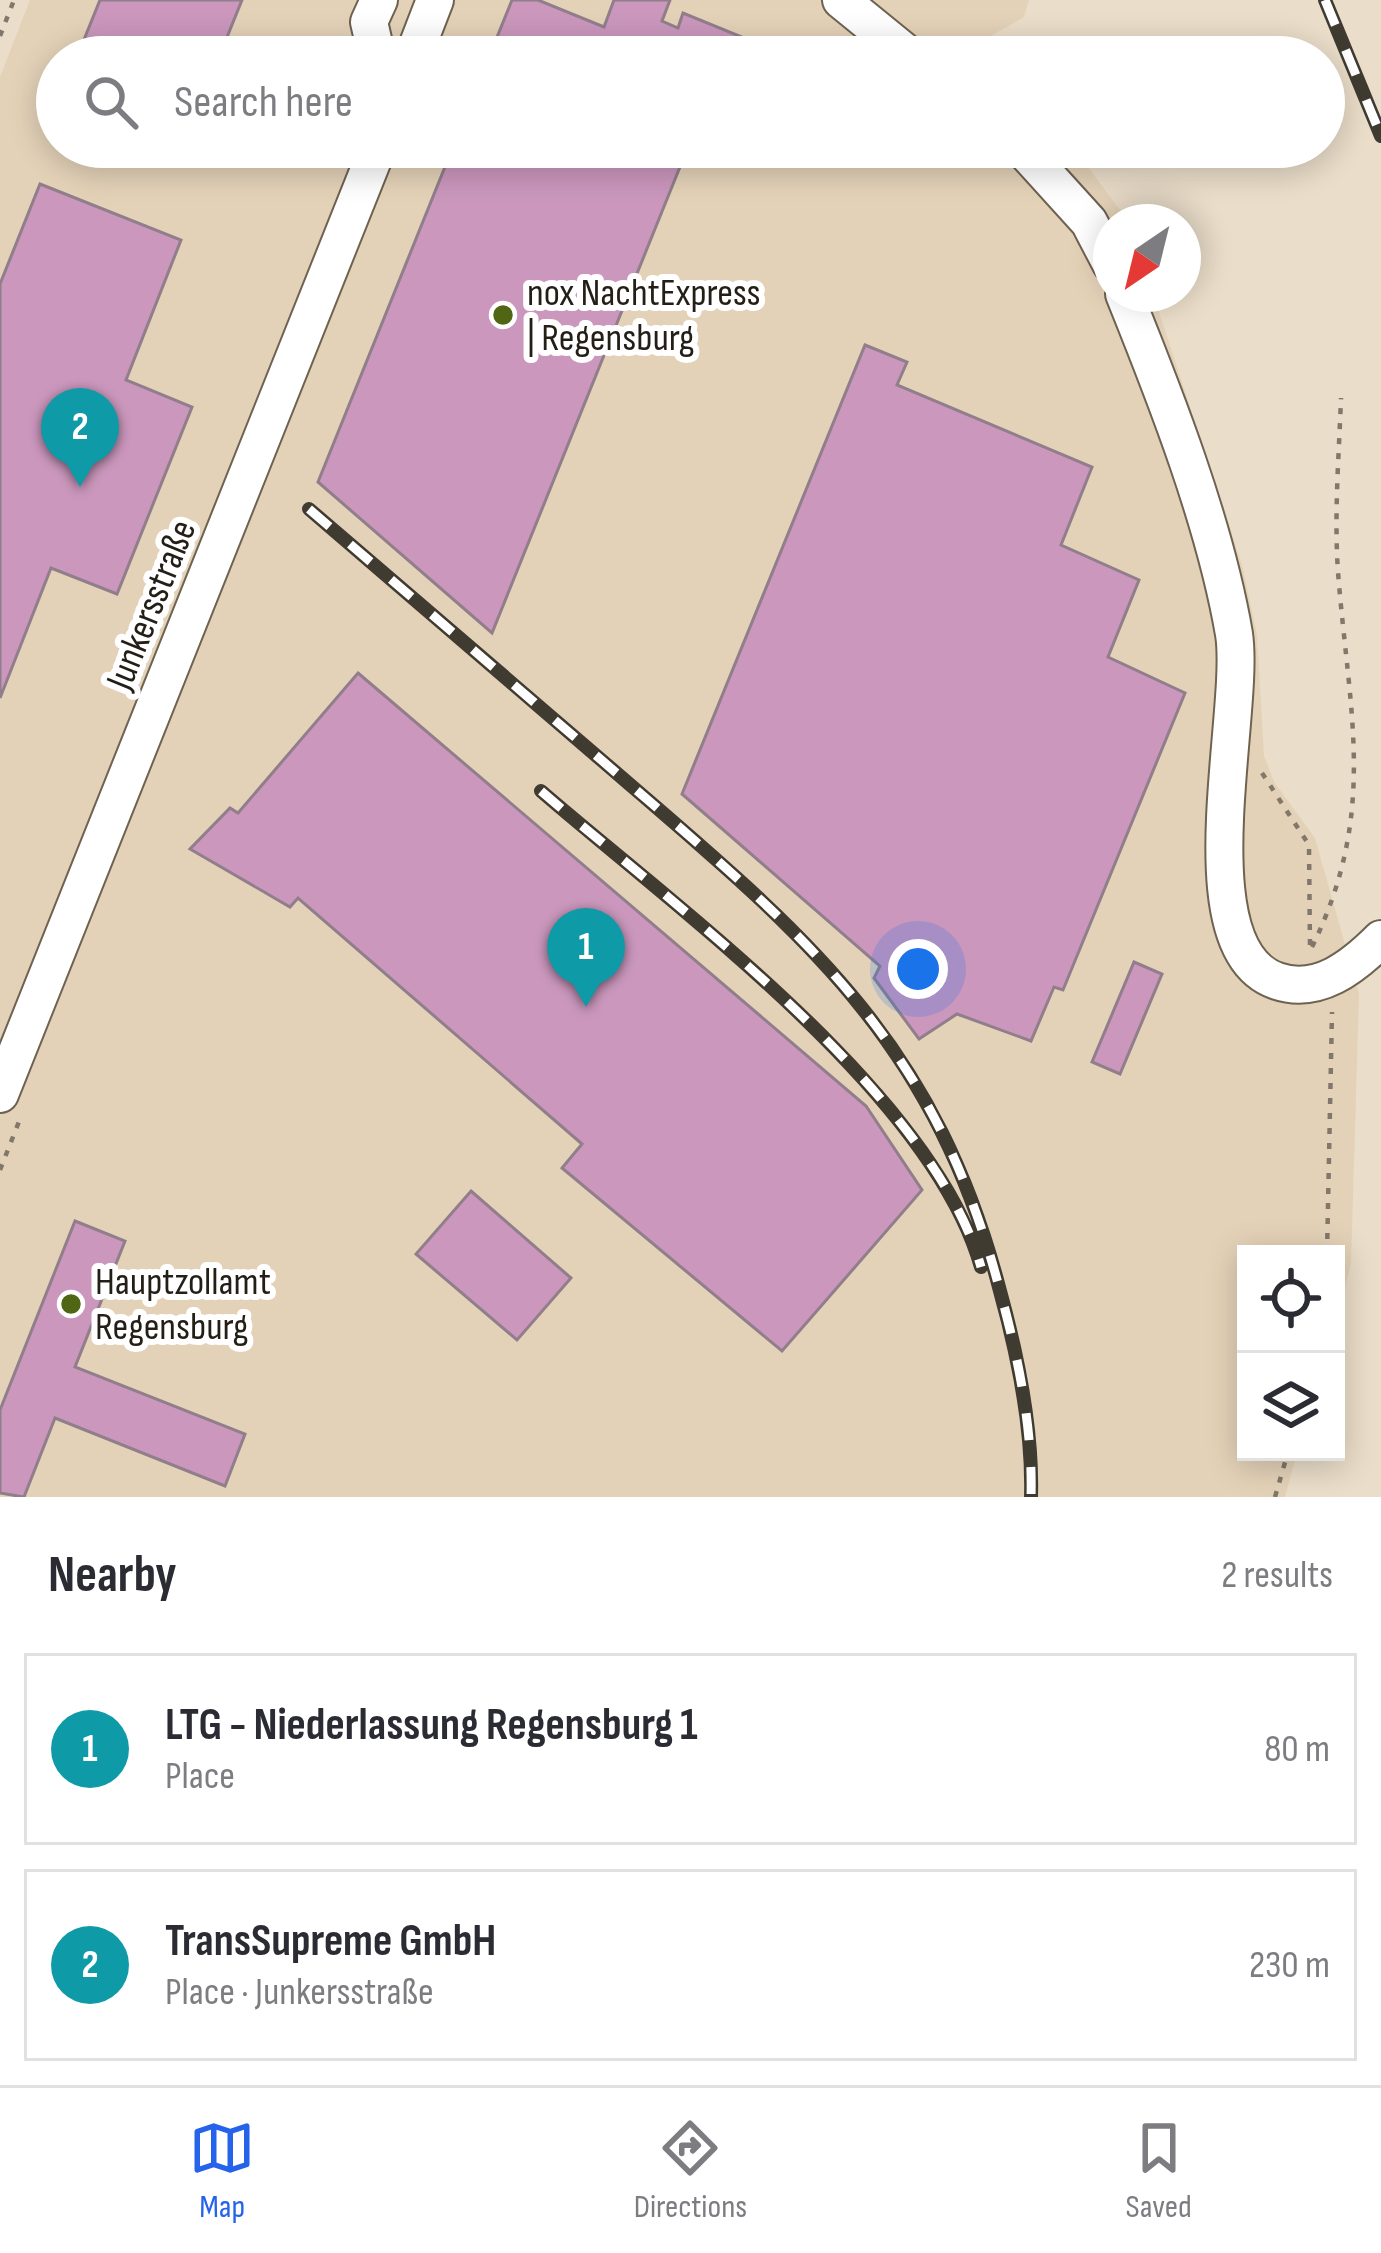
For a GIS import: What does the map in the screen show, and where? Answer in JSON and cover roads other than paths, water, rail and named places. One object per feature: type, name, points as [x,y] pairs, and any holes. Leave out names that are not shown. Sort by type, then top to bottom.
[{"type":"street","points":[[373,36],[370,22],[379,0]]},
{"type":"street","points":[[421,36],[435,0]]},
{"type":"street","points":[[842,0],[886,36]]},
{"type":"street","name":"Junkersstraße","points":[[0,1094],[370,168]]},
{"type":"street","points":[[1040,168],[1093,230]]},
{"type":"street","points":[[1130,312],[1203,518],[1233,633],[1238,674],[1223,862],[1226,900],[1241,944],[1263,976],[1320,981],[1373,947]]},
{"type":"railway","points":[[1325,0],[1340,36]]},
{"type":"railway","points":[[1345,49],[1381,136]]},
{"type":"railway","points":[[309,509],[739,880],[850,993],[896,1054],[937,1123],[972,1201],[1000,1291],[1023,1393],[1031,1497]]},
{"type":"railway","points":[[541,791],[727,947],[856,1071],[911,1136],[954,1201],[981,1267]]},
{"type":"place","name":"nox NachtExpress | Regensburg","points":[[503,315]]},
{"type":"place","name":"TransSupreme GmbH","points":[[80,487]]},
{"type":"place","name":"LTG - Niederlassung Regensburg 1","points":[[586,1007]]},
{"type":"place","name":"Hauptzollamt Regensburg","points":[[71,1304]]}]
